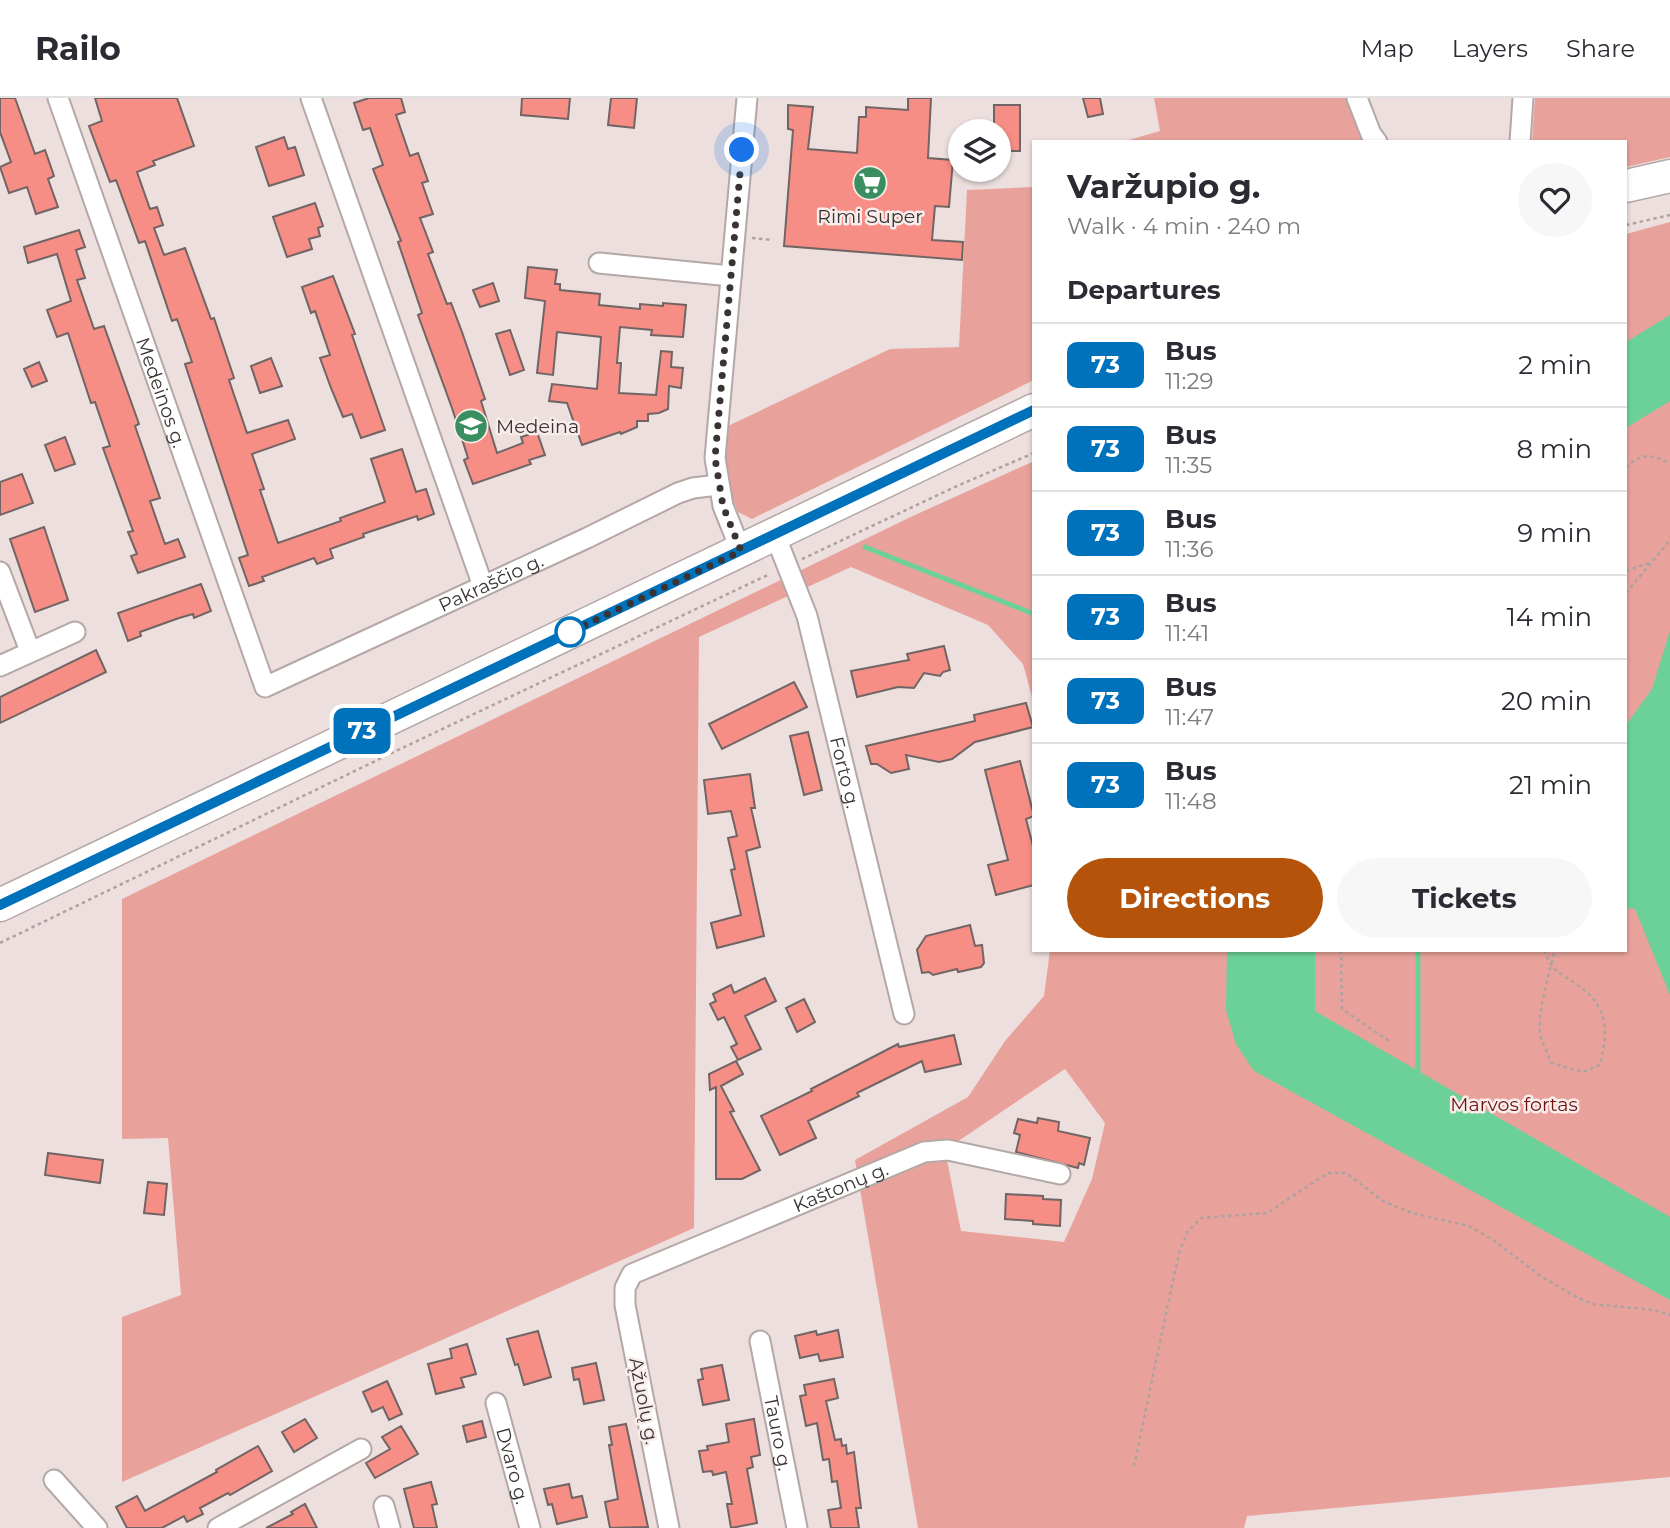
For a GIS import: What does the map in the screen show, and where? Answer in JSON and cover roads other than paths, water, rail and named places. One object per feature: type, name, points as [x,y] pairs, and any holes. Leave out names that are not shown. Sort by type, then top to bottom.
[{"type":"main road","points":[[1627,186],[1670,176]]},
{"type":"main road","points":[[0,905],[1032,411]]},
{"type":"street","name":"Medeinos g.","points":[[58,98],[265,687]]},
{"type":"street","points":[[311,98],[483,586]]},
{"type":"street","points":[[741,551],[725,513],[715,458],[747,98]]},
{"type":"street","points":[[1357,98],[1376,140]]},
{"type":"street","points":[[1520,140],[1522,98]]},
{"type":"street","points":[[599,263],[731,276]]},
{"type":"street","name":"Pakraščio g.","points":[[265,687],[678,493],[718,485]]},
{"type":"street","name":"Forto g.","points":[[775,535],[810,628],[904,1014]]},
{"type":"street","points":[[0,572],[30,651]]},
{"type":"street","points":[[0,666],[75,632]]},
{"type":"street","name":"Kaštonų g.","points":[[632,1274],[924,1152],[948,1150],[1060,1174]]},
{"type":"street","name":"Ąžuolų g.","points":[[632,1274],[625,1288],[625,1305],[669,1528]]},
{"type":"street","name":"Tauro g.","points":[[760,1341],[797,1528]]},
{"type":"street","name":"Dvaro g.","points":[[496,1403],[530,1528]]},
{"type":"street","points":[[218,1528],[361,1449]]},
{"type":"street","points":[[54,1480],[97,1528]]},
{"type":"street","points":[[384,1506],[390,1528]]},
{"type":"waterway","points":[[865,547],[1032,613]]},
{"type":"waterway","points":[[1418,952],[1418,1071]]},
{"type":"place","name":"Rimi Super","points":[[870,183]]},
{"type":"place","name":"Medeina","points":[[471,426]]},
{"type":"park label","name":"Marvos fortas","points":[[1514,1104]]}]
